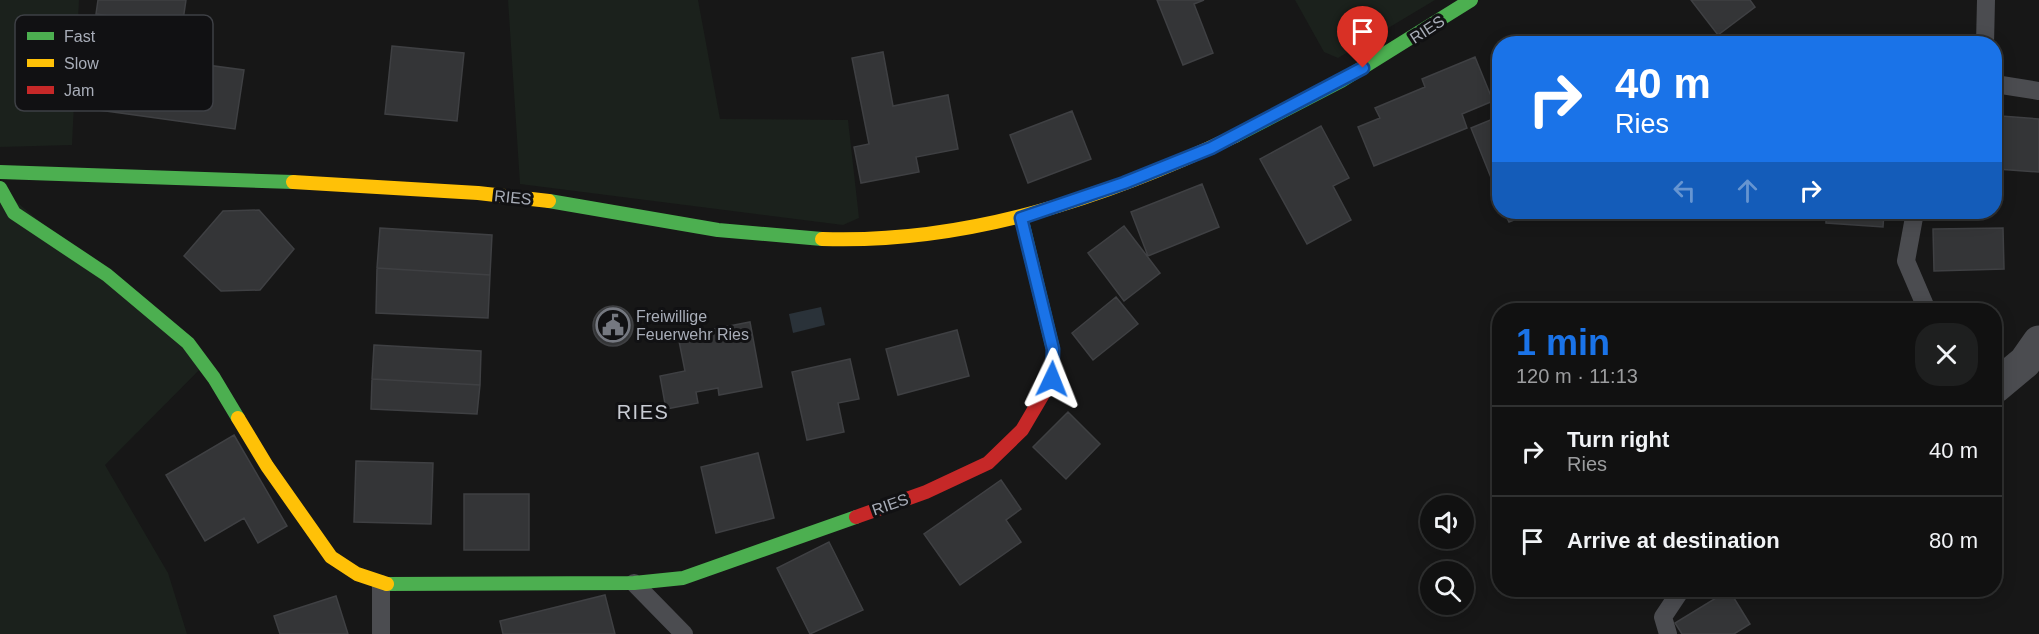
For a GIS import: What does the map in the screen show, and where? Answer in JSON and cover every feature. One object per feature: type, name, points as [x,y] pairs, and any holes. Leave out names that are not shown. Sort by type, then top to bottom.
[{"type":"street","name":"RIES","points":[[0,172],[237,178],[516,196],[692,226],[818,239],[904,237],[1021,218],[1124,183],[1211,148],[1414,39],[1471,0]]},
{"type":"street","name":"RIES","points":[[0,188],[14,213],[107,275],[188,343],[214,378],[272,474],[332,557],[357,574],[381,584],[634,583],[683,578],[926,492],[988,463],[1022,430],[1052,379],[1053,349],[1021,218]]},
{"type":"street","points":[[2002,381],[2025,362],[2039,342]]},
{"type":"lane","points":[[1985,36],[1986,0]]},
{"type":"lane","points":[[2002,85],[2039,91]]},
{"type":"lane","points":[[1914,219],[1906,261],[1924,303]]},
{"type":"lane","points":[[634,583],[684,634]]},
{"type":"lane","points":[[381,584],[381,634]]},
{"type":"lane","points":[[1668,634],[1663,616],[1676,597]]},
{"type":"shaded area","points":[[0,0],[79,0],[78,15],[15,15],[15,111],[74,111],[72,145],[0,147]]},
{"type":"shaded area","points":[[508,0],[698,0],[720,119],[848,120],[859,218],[843,225],[520,184]]},
{"type":"shaded area","points":[[1295,0],[1435,0],[1338,58],[1324,52]]},
{"type":"shaded area","points":[[0,188],[207,362],[105,465],[168,573],[187,634],[0,634]]},
{"type":"shaded area","points":[[821,307],[825,325],[793,333],[789,314]]},
{"type":"building","points":[[98,0],[186,0],[184,15],[96,14]]},
{"type":"building","points":[[1157,0],[1204,0],[1194,4],[1213,53],[1183,65]]},
{"type":"building","points":[[1691,0],[1750,0],[1755,7],[1718,35]]},
{"type":"building","points":[[392,46],[464,53],[457,121],[385,114]]},
{"type":"building","points":[[883,52],[893,106],[948,95],[958,149],[916,157],[919,172],[861,183],[854,147],[869,144],[852,58]]},
{"type":"building","points":[[1475,57],[1492,101],[1462,114],[1467,128],[1374,166],[1358,127],[1380,118],[1375,108],[1425,87],[1422,79]]},
{"type":"building","points":[[213,66],[244,70],[235,129],[106,111],[213,111]]},
{"type":"building","points":[[1072,111],[1091,159],[1028,183],[1010,135]]},
{"type":"building","points":[[2002,116],[2039,119],[2039,172],[2002,169]]},
{"type":"building","points":[[1492,119],[1492,180],[1471,128]]},
{"type":"building","points":[[1321,126],[1349,178],[1333,186],[1351,220],[1307,244],[1260,159]]},
{"type":"building","points":[[1202,184],[1219,227],[1148,256],[1131,212]]},
{"type":"building","points":[[259,210],[294,249],[260,290],[221,291],[184,256],[223,211]]},
{"type":"building","points":[[1826,219],[1884,219],[1883,227],[1826,223]]},
{"type":"building","points":[[1124,226],[1160,273],[1124,301],[1088,253]]},
{"type":"building","points":[[380,228],[492,235],[490,275],[377,268]]},
{"type":"building","points":[[2003,228],[2004,269],[1934,271],[1933,229]]},
{"type":"building","points":[[377,268],[490,275],[488,318],[376,313]]},
{"type":"building","points":[[1116,297],[1138,324],[1093,360],[1072,333]]},
{"type":"building","name":"Freiwillige Feuerwehr Ries","points":[[613,306],[621,307],[627,312],[632,318],[632,334],[627,340],[621,345],[613,346],[605,345],[599,340],[594,334],[593,326],[594,318],[599,312],[605,307]]},
{"type":"building","points":[[750,322],[762,387],[719,395],[718,388],[696,392],[698,403],[666,409],[660,376],[685,371],[678,336]]},
{"type":"building","points":[[957,330],[969,376],[898,395],[886,349]]},
{"type":"building","points":[[374,345],[481,351],[480,385],[372,379]]},
{"type":"building","points":[[850,359],[859,399],[838,403],[844,432],[807,440],[792,372]]},
{"type":"building","points":[[372,379],[480,385],[477,414],[371,409]]},
{"type":"building","points":[[1068,412],[1100,444],[1066,479],[1033,447]]},
{"type":"building","points":[[234,435],[287,526],[258,543],[244,518],[205,541],[166,475]]},
{"type":"building","points":[[758,453],[774,518],[716,533],[701,467]]},
{"type":"building","points":[[356,461],[433,463],[431,524],[354,522]]},
{"type":"building","points":[[1001,480],[1021,509],[1006,520],[1021,542],[960,585],[924,534]]},
{"type":"building","points":[[464,494],[529,494],[529,550],[464,550]]},
{"type":"building","points":[[829,542],[863,610],[810,634],[777,568]]},
{"type":"building","points":[[605,595],[615,634],[503,634],[500,621]]},
{"type":"building","points":[[336,596],[348,634],[280,634],[274,616]]},
{"type":"building","points":[[1718,597],[1733,597],[1750,624],[1734,634],[1682,634],[1675,623]]},
{"type":"traffic: fast","points":[[1235,136],[1341,81],[1471,0]]},
{"type":"traffic: fast","points":[[0,172],[293,182]]},
{"type":"traffic: fast","points":[[0,188],[14,213],[107,275],[188,343],[214,378],[238,418]]},
{"type":"traffic: fast","points":[[549,201],[718,230],[822,239]]},
{"type":"traffic: fast","points":[[1021,217],[1053,349],[1053,361]]},
{"type":"traffic: fast","points":[[387,584],[634,583],[683,578],[856,517]]},
{"type":"traffic: slow","points":[[822,239],[876,239],[929,234],[1034,213],[1136,179],[1235,136]]},
{"type":"traffic: slow","points":[[293,182],[478,193],[549,201]]},
{"type":"traffic: slow","points":[[238,418],[267,466],[331,557],[357,574],[387,584]]},
{"type":"traffic: jam","points":[[856,517],[926,492],[988,463],[1022,430],[1052,379],[1053,361]]},
{"type":"place","name":"Freiwillige Feuerwehr Ries","points":[[613,325]]},
{"type":"district","name":"RIES","points":[[643,412]]},
{"type":"route","points":[[1052,379],[1053,349],[1021,218],[1124,183],[1211,148],[1363,68]]}]
